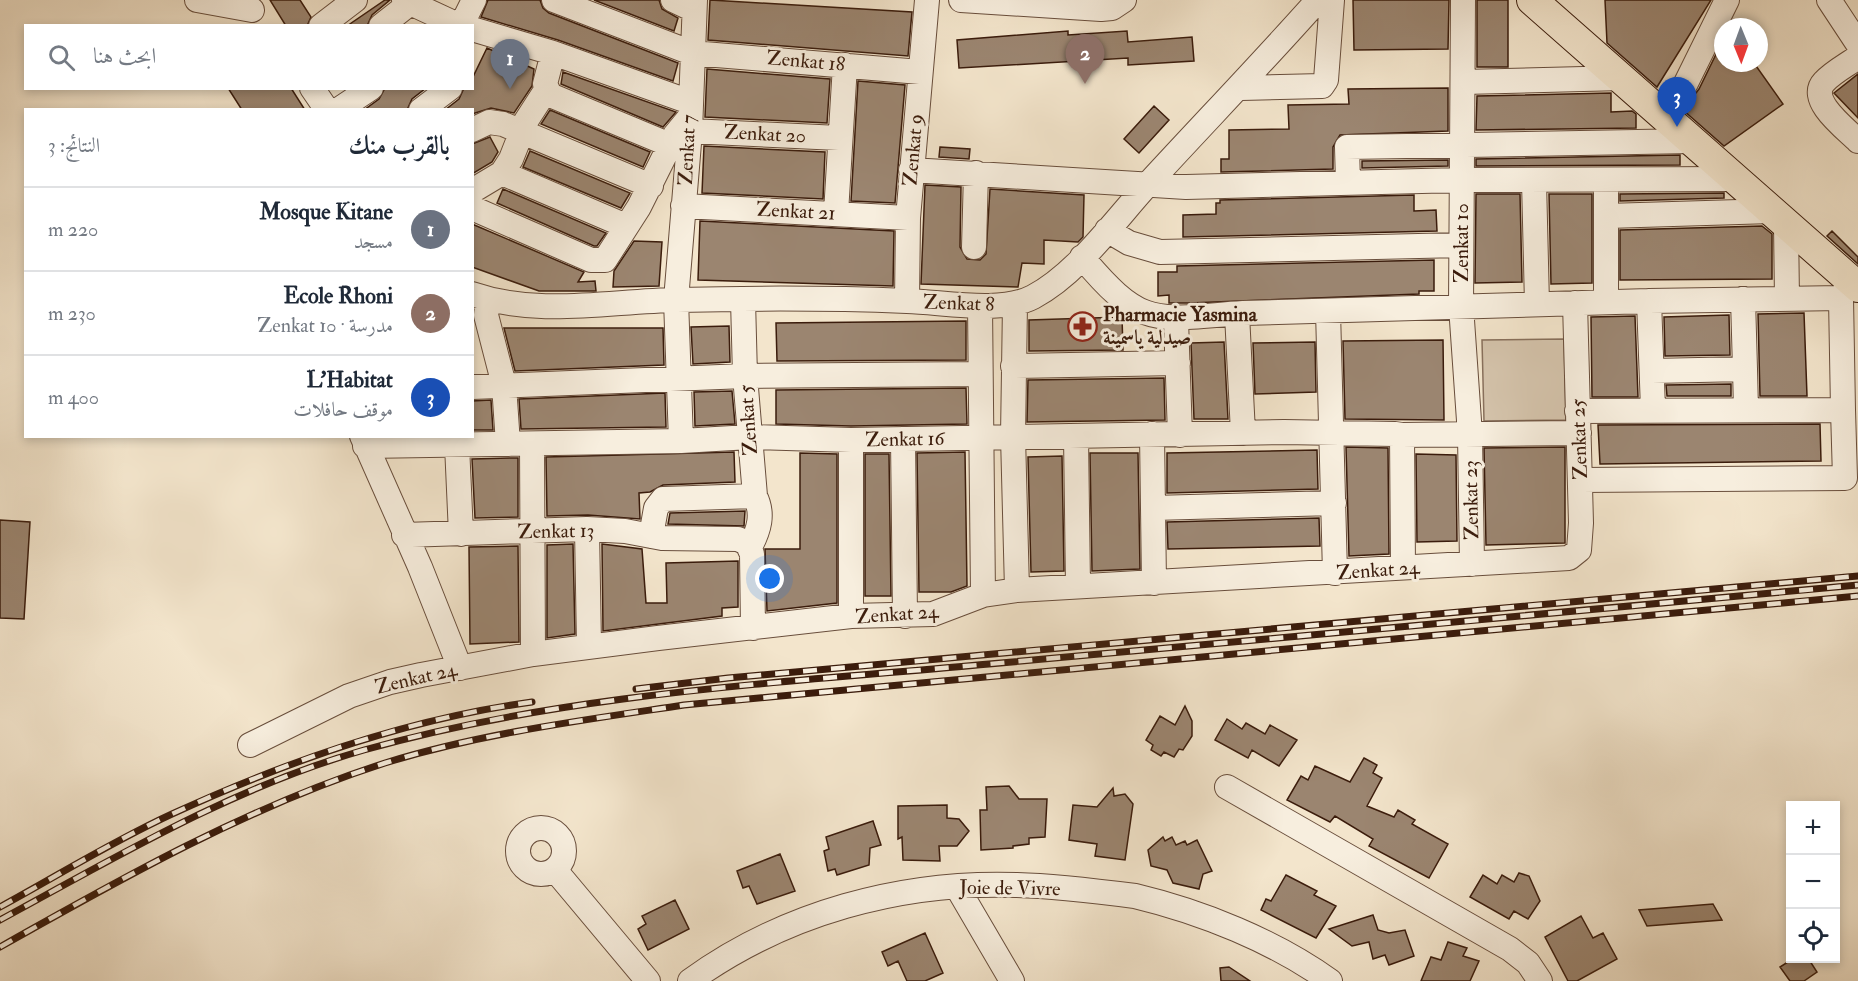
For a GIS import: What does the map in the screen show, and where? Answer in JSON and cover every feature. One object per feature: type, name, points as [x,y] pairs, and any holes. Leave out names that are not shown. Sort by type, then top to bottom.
[{"type":"main road","points":[[1532,0],[1779,218],[1850,289]]},
{"type":"street","points":[[197,0],[255,12]]},
{"type":"street","points":[[324,24],[355,0]]},
{"type":"street","points":[[462,24],[474,0]]},
{"type":"street","name":"Zenkat 18","points":[[554,0],[692,53],[920,72]]},
{"type":"street","name":"Zenkat 9","points":[[907,301],[911,170],[927,0]]},
{"type":"street","points":[[961,0],[1101,9],[1112,8],[1124,0]]},
{"type":"street","name":"Zenkat 8","points":[[480,297],[549,307],[676,300],[907,301],[980,306],[1015,304],[1047,289],[1082,257],[1240,88],[1318,0]]},
{"type":"street","points":[[1240,88],[1322,86],[1326,80],[1332,0]]},
{"type":"street","name":"Zenkat 10","points":[[1463,0],[1461,306],[1470,435]]},
{"type":"street","points":[[1663,114],[1686,83],[1727,0]]},
{"type":"street","points":[[1829,0],[1858,44]]},
{"type":"street","name":"Zenkat 7","points":[[681,441],[676,300],[690,117],[692,53],[688,3]]},
{"type":"street","points":[[385,24],[419,8],[456,24]]},
{"type":"street","name":"Zenkat 20","points":[[474,30],[553,53],[690,117],[839,138]]},
{"type":"street","points":[[474,190],[502,172],[517,147],[520,133],[546,90],[546,76],[553,53]]},
{"type":"street","points":[[1858,57],[1823,83],[1820,92],[1827,109],[1858,140]]},
{"type":"street","points":[[836,213],[845,65]]},
{"type":"street","points":[[1463,82],[1623,78]]},
{"type":"street","points":[[313,90],[326,108]]},
{"type":"street","points":[[341,108],[368,90]]},
{"type":"street","points":[[424,108],[447,90]]},
{"type":"street","points":[[546,90],[560,100],[670,145]]},
{"type":"street","points":[[474,209],[598,261],[609,256],[651,186],[670,145],[690,117]]},
{"type":"street","points":[[474,129],[483,123],[495,121],[651,186]]},
{"type":"street","points":[[1348,183],[1347,147],[1693,141]]},
{"type":"street","points":[[911,170],[1208,187],[1462,180],[1736,179]]},
{"type":"street","points":[[502,172],[626,226]]},
{"type":"street","points":[[974,247],[976,173]]},
{"type":"street","points":[[1534,181],[1537,304]]},
{"type":"street","points":[[1606,181],[1606,302]]},
{"type":"street","name":"Zenkat 21","points":[[683,206],[908,218]]},
{"type":"street","points":[[1607,216],[1779,218],[1787,298]]},
{"type":"street","points":[[1107,230],[1129,243],[1160,252],[1461,246]]},
{"type":"street","points":[[1082,257],[1113,292],[1128,304],[1149,315],[1176,320],[1238,314],[1787,298],[1850,289],[1843,410],[1845,478],[1581,480]]},
{"type":"street","points":[[480,297],[504,385],[508,444]]},
{"type":"street","points":[[1743,299],[1746,410]]},
{"type":"street","name":"Zenkat 5","points":[[743,300],[745,376],[755,496],[759,508],[759,527],[750,547]]},
{"type":"street","points":[[1649,301],[1653,409]]},
{"type":"street","name":"Zenkat 25","points":[[1558,560],[1573,557],[1579,550],[1581,480],[1575,303]]},
{"type":"street","points":[[1015,304],[1012,436],[1017,590]]},
{"type":"street","points":[[980,306],[983,595]]},
{"type":"street","points":[[1328,311],[1335,573]]},
{"type":"street","points":[[1238,314],[1243,433]]},
{"type":"street","points":[[1176,320],[1180,435]]},
{"type":"street","points":[[1013,366],[1178,363]]},
{"type":"street","points":[[1652,370],[1745,369]]},
{"type":"street","points":[[474,387],[745,376],[979,374]]},
{"type":"street","name":"Zenkat 16","points":[[363,441],[457,445],[750,438],[851,440],[1332,432],[1470,435],[1578,422],[1653,409],[1843,410]]},
{"type":"street","points":[[1152,434],[1154,583]]},
{"type":"street","points":[[1402,435],[1403,567]]},
{"type":"street","name":"Zenkat 23","points":[[1470,435],[1472,564]]},
{"type":"street","points":[[1076,436],[1078,586]]},
{"type":"street","points":[[903,439],[905,616]]},
{"type":"street","points":[[851,440],[851,616]]},
{"type":"street","points":[[363,441],[420,567],[460,668]]},
{"type":"street","points":[[532,444],[533,654]]},
{"type":"street","points":[[457,445],[461,534]]},
{"type":"street","points":[[651,536],[659,501],[672,498],[755,496]]},
{"type":"street","points":[[1153,508],[1334,503]]},
{"type":"street","points":[[587,529],[589,646]]},
{"type":"street","name":"Zenkat 13","points":[[404,535],[587,529],[651,536],[738,539],[750,547]]},
{"type":"street","points":[[750,547],[753,628]]},
{"type":"street","name":"Zenkat 24","points":[[250,745],[365,690],[390,682],[533,654],[589,646],[851,616],[905,616],[942,612],[983,595],[1017,590],[1558,560]]},
{"type":"street","points":[[1227,787],[1510,949],[1528,963],[1540,981]]},
{"type":"street","points":[[555,870],[648,981]]},
{"type":"street","name":"Joie de Vivre","points":[[690,981],[724,958],[759,940],[829,911],[895,894],[957,887],[1035,886],[1154,900],[1254,938],[1330,981]]},
{"type":"street","points":[[957,887],[1012,981]]},
{"type":"shaded area","points":[[1564,339],[1566,420],[1484,421],[1482,340]]},
{"type":"building","points":[[270,0],[300,0],[311,17],[308,24],[285,24]]},
{"type":"building","points":[[385,0],[390,0],[372,15],[368,24],[350,24]]},
{"type":"building","points":[[488,0],[540,0],[543,8],[549,13],[678,63],[673,81],[558,40],[481,17]]},
{"type":"building","points":[[594,0],[659,0],[662,9],[678,18],[674,31]]},
{"type":"building","points":[[710,0],[912,12],[908,56],[708,40]]},
{"type":"building","points":[[1353,0],[1449,0],[1448,49],[1354,50]]},
{"type":"building","points":[[1477,0],[1508,0],[1508,67],[1477,67]]},
{"type":"building","points":[[1605,0],[1711,0],[1657,87],[1607,43]]},
{"type":"building","points":[[1068,31],[1068,35],[1127,31],[1128,42],[1192,37],[1194,61],[1128,65],[1128,58],[959,68],[957,40]]},
{"type":"building","points":[[487,48],[534,69],[532,86],[514,113],[491,108],[474,113],[474,108],[448,108],[459,99],[463,90],[474,90],[474,75]]},
{"type":"building","points":[[1714,58],[1714,72],[1760,72],[1783,104],[1724,146],[1683,110],[1699,89]]},
{"type":"building","points":[[707,69],[830,79],[827,123],[705,117]]},
{"type":"building","points":[[563,72],[676,112],[663,127],[561,84]]},
{"type":"building","points":[[1858,74],[1858,118],[1834,93]]},
{"type":"building","points":[[858,81],[905,85],[895,203],[851,201]]},
{"type":"building","points":[[1448,88],[1448,131],[1340,135],[1333,147],[1333,169],[1221,172],[1221,159],[1229,159],[1229,130],[1289,129],[1288,105],[1349,104],[1348,89]]},
{"type":"building","points":[[229,90],[292,90],[304,108],[241,108]]},
{"type":"building","points":[[384,90],[423,90],[412,99],[408,108],[367,108],[379,99]]},
{"type":"building","points":[[1611,93],[1611,112],[1632,111],[1636,114],[1636,128],[1476,130],[1477,96]]},
{"type":"building","points":[[1154,106],[1169,120],[1139,153],[1124,139]]},
{"type":"building","points":[[550,110],[650,152],[643,167],[541,124]]},
{"type":"building","points":[[490,137],[498,152],[492,162],[474,173],[474,143]]},
{"type":"building","points":[[704,146],[825,152],[823,199],[702,193]]},
{"type":"building","points":[[940,147],[970,149],[969,159],[939,157]]},
{"type":"building","points":[[530,151],[630,193],[621,208],[523,167]]},
{"type":"building","points":[[1680,155],[1680,165],[1476,166],[1476,159]]},
{"type":"building","points":[[1448,160],[1448,166],[1362,168],[1362,161]]},
{"type":"building","points":[[925,185],[961,187],[960,247],[967,259],[980,260],[986,254],[990,189],[1084,195],[1083,237],[1078,242],[1044,240],[1044,264],[1022,263],[1018,287],[921,284]]},
{"type":"building","points":[[503,189],[606,233],[597,246],[594,246],[497,203]]},
{"type":"building","points":[[1724,193],[1724,198],[1620,201],[1620,194]]},
{"type":"building","points":[[1476,194],[1520,194],[1522,282],[1475,283]]},
{"type":"building","points":[[1549,194],[1592,194],[1592,283],[1551,284]]},
{"type":"building","points":[[1414,195],[1414,211],[1436,210],[1437,231],[1183,237],[1183,215],[1216,214],[1216,203],[1220,203],[1220,200]]},
{"type":"building","points":[[700,221],[894,231],[893,286],[698,280]]},
{"type":"building","points":[[474,225],[584,272],[578,282],[595,281],[596,291],[539,291],[474,268]]},
{"type":"building","points":[[1762,226],[1772,234],[1772,279],[1620,280],[1620,230]]},
{"type":"building","points":[[1832,231],[1858,257],[1858,264],[1827,236]]},
{"type":"building","points":[[634,241],[662,242],[659,286],[613,287],[614,271]]},
{"type":"building","points":[[1434,260],[1434,291],[1419,291],[1419,294],[1189,303],[1169,303],[1169,295],[1158,296],[1158,272],[1177,272],[1177,266]]},
{"type":"building","points":[[1804,313],[1807,396],[1760,396],[1758,314]]},
{"type":"building","points":[[1729,315],[1730,355],[1665,356],[1664,317]]},
{"type":"building","points":[[1635,316],[1638,397],[1592,397],[1591,317]]},
{"type":"building","points":[[1122,317],[1123,350],[1029,351],[1029,320]]},
{"type":"building","points":[[966,321],[966,360],[777,361],[776,323]]},
{"type":"building","points":[[729,326],[730,362],[693,364],[691,327]]},
{"type":"building","points":[[504,328],[663,328],[664,365],[515,371]]},
{"type":"building","points":[[1443,340],[1444,420],[1345,419],[1343,341]]},
{"type":"building","points":[[1224,342],[1228,419],[1194,419],[1191,343]]},
{"type":"building","points":[[1315,342],[1316,392],[1255,394],[1253,343]]},
{"type":"building","points":[[1164,378],[1165,420],[1027,422],[1028,380]]},
{"type":"building","points":[[1731,384],[1731,396],[1667,396],[1666,385]]},
{"type":"building","points":[[966,388],[967,424],[851,426],[776,424],[776,390]]},
{"type":"building","points":[[732,391],[735,424],[695,426],[694,392]]},
{"type":"building","points":[[665,393],[666,427],[521,429],[519,399]]},
{"type":"building","points":[[491,400],[493,430],[474,430],[474,401]]},
{"type":"building","points":[[1820,424],[1821,461],[1600,464],[1598,425]]},
{"type":"building","points":[[1346,447],[1388,448],[1389,554],[1349,556]]},
{"type":"building","points":[[1565,447],[1565,543],[1486,545],[1484,448]]},
{"type":"building","points":[[1317,450],[1318,489],[1167,493],[1167,453]]},
{"type":"building","points":[[734,452],[735,482],[663,485],[650,492],[639,493],[640,519],[588,515],[547,516],[546,457]]},
{"type":"building","points":[[965,452],[967,586],[951,592],[919,592],[917,453]]},
{"type":"building","points":[[800,453],[837,454],[837,603],[767,611],[765,549],[800,549]]},
{"type":"building","points":[[1090,453],[1138,453],[1140,569],[1092,571]]},
{"type":"building","points":[[865,454],[889,454],[891,596],[865,596]]},
{"type":"building","points":[[1416,454],[1456,455],[1457,541],[1417,542]]},
{"type":"building","points":[[1062,456],[1064,571],[1031,572],[1028,457]]},
{"type":"building","points":[[518,458],[518,517],[475,518],[472,459]]},
{"type":"building","points":[[745,511],[744,526],[668,524],[670,513]]},
{"type":"building","points":[[1319,518],[1320,546],[1168,549],[1167,522]]},
{"type":"building","points":[[0,520],[30,522],[24,619],[0,618]]},
{"type":"building","points":[[573,544],[575,634],[547,638],[547,545]]},
{"type":"building","points":[[602,544],[642,549],[646,603],[667,603],[666,563],[738,561],[738,607],[722,608],[722,616],[603,631]]},
{"type":"building","points":[[518,546],[519,642],[470,644],[469,547]]},
{"type":"building","points":[[1185,706],[1192,721],[1192,736],[1183,750],[1179,749],[1174,757],[1164,752],[1161,756],[1151,750],[1153,745],[1146,740],[1160,716],[1175,725]]},
{"type":"building","points":[[1227,719],[1242,729],[1246,723],[1265,734],[1270,725],[1297,740],[1279,766],[1252,750],[1248,758],[1215,740]]},
{"type":"building","points":[[1364,758],[1377,765],[1373,773],[1382,778],[1367,806],[1394,817],[1398,810],[1415,820],[1412,824],[1448,844],[1429,878],[1369,846],[1373,839],[1335,816],[1330,822],[1287,800],[1301,776],[1308,780],[1315,766],[1350,782]]},
{"type":"building","points":[[1009,786],[1019,799],[1047,799],[1045,837],[1029,838],[1029,844],[1013,846],[1013,848],[981,850],[980,810],[987,810],[986,787]]},
{"type":"building","points":[[1113,788],[1114,796],[1125,794],[1133,804],[1125,860],[1095,856],[1097,844],[1069,840],[1073,805],[1097,807]]},
{"type":"building","points":[[947,805],[947,818],[959,819],[969,831],[957,846],[939,846],[940,861],[903,860],[902,837],[898,839],[898,806]]},
{"type":"building","points":[[873,821],[881,845],[870,848],[869,865],[837,875],[835,869],[828,871],[824,851],[829,849],[826,837]]},
{"type":"building","points":[[1163,837],[1165,841],[1172,837],[1176,845],[1185,841],[1187,845],[1197,840],[1212,871],[1203,874],[1199,889],[1173,883],[1167,870],[1151,866],[1148,850]]},
{"type":"building","points":[[780,854],[795,891],[757,904],[749,886],[743,888],[737,871]]},
{"type":"building","points":[[1519,873],[1529,876],[1540,901],[1528,919],[1514,911],[1509,919],[1470,897],[1483,875],[1497,884],[1502,875],[1514,882]]},
{"type":"building","points":[[1286,875],[1317,891],[1314,895],[1336,906],[1316,938],[1261,910],[1266,899],[1271,901]]},
{"type":"building","points":[[675,900],[689,929],[648,950],[638,929],[646,924],[642,916]]},
{"type":"building","points":[[1713,904],[1722,920],[1647,926],[1639,910]]},
{"type":"building","points":[[1373,915],[1378,930],[1389,933],[1405,930],[1414,956],[1389,965],[1385,955],[1373,959],[1369,942],[1352,946],[1329,929]]},
{"type":"building","points":[[1581,916],[1593,938],[1603,933],[1617,959],[1577,981],[1568,981],[1545,937]]},
{"type":"building","points":[[925,933],[943,973],[925,981],[907,981],[898,961],[888,966],[882,952]]},
{"type":"building","points":[[1448,942],[1467,948],[1463,956],[1479,961],[1470,981],[1421,981],[1431,957],[1441,960]]},
{"type":"building","points":[[1786,963],[1811,963],[1817,972],[1804,981],[1790,981],[1780,967]]},
{"type":"building","points":[[1229,967],[1250,981],[1221,981],[1220,968]]},
{"type":"railway","points":[[636,689],[728,678],[1858,576]]},
{"type":"railway","points":[[0,920],[178,825],[269,783],[364,750],[518,715],[674,693],[753,685],[1858,585]]},
{"type":"railway","points":[[0,947],[188,845],[284,800],[385,763],[496,735],[684,705],[1858,596]]},
{"type":"railway","points":[[0,907],[150,824],[303,760],[348,744],[439,719],[532,702]]},
{"type":"place","name":"Ecole Rhoni","points":[[1085,84]]},
{"type":"place","name":"Mosque Kitane","points":[[510,89]]},
{"type":"place","name":"L'Habitat","points":[[1677,127]]},
{"type":"place","name":"Pharmacie Yasmina صيدلية ياسمينة","points":[[1082,326]]}]
